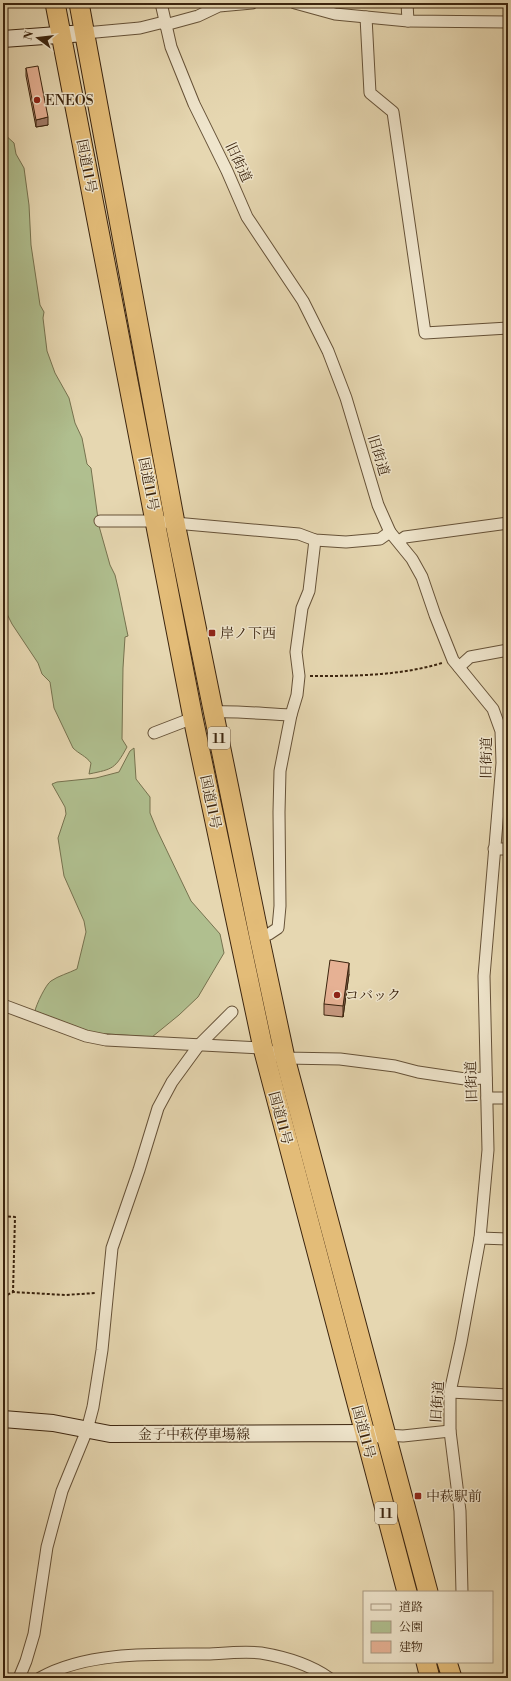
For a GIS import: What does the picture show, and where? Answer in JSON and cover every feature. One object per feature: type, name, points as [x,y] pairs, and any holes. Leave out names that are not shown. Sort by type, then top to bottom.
[{"type":"highway","name":"国道11号","points":[[55,3],[193,718],[263,1048],[407,1591]]},
{"type":"highway","name":"国道11号","points":[[79,3],[175,522],[285,1058],[428,1591]]},
{"type":"highway","points":[[426,1663],[430,1678]]},
{"type":"highway","points":[[447,1663],[452,1678]]},
{"type":"main road","points":[[3,39],[85,33]]},
{"type":"main road","name":"金子中萩停車場線","points":[[3,1419],[53,1423],[110,1434],[364,1433],[386,1435]]},
{"type":"street","name":"旧街道","points":[[161,3],[171,47],[194,104],[227,171],[247,217],[303,300],[328,351],[346,398],[378,505],[390,532],[412,559],[422,577],[434,615],[456,663],[493,709],[505,731],[484,976],[488,1150],[480,1238],[461,1342],[450,1392],[450,1431],[460,1510],[462,1591]]},
{"type":"street","points":[[85,33],[165,24],[198,16],[219,6],[252,3]]},
{"type":"street","points":[[295,3],[335,14],[408,21],[508,22]]},
{"type":"street","points":[[407,3],[408,21]]},
{"type":"street","points":[[366,17],[370,93],[393,112],[425,333],[508,328]]},
{"type":"street","points":[[100,521],[175,522],[299,534],[315,540],[346,542],[380,539],[390,532]]},
{"type":"street","points":[[398,541],[405,537],[508,523]]},
{"type":"street","points":[[259,936],[269,934],[278,928],[280,906],[280,771],[291,714],[297,695],[298,676],[296,652],[302,608],[309,591],[315,540]]},
{"type":"street","points":[[456,663],[470,657],[508,650]]},
{"type":"street","points":[[214,712],[242,711],[257,714],[291,714]]},
{"type":"street","points":[[154,733],[193,718]]},
{"type":"street","points":[[494,849],[508,850]]},
{"type":"street","points":[[3,1005],[86,1036],[106,1040],[199,1045],[213,1044],[263,1048],[285,1058],[340,1059],[395,1066],[418,1072],[465,1078],[486,1078]]},
{"type":"street","points":[[19,1678],[34,1634],[47,1547],[62,1491],[87,1430],[93,1407],[98,1378],[112,1248],[139,1170],[158,1108],[172,1082],[199,1045],[232,1012]]},
{"type":"street","points":[[487,1098],[508,1098]]},
{"type":"street","points":[[480,1238],[508,1239]]},
{"type":"street","points":[[450,1392],[508,1395]]},
{"type":"street","points":[[386,1435],[403,1436],[450,1431]]},
{"type":"street","points":[[40,1678],[50,1672],[70,1664],[141,1654],[259,1653],[284,1658],[308,1666],[329,1678]]},
{"type":"path","points":[[298,676],[367,676],[456,663]]},
{"type":"path","points":[[3,1216],[15,1217],[13,1292]]},
{"type":"path","points":[[3,1297],[13,1292],[66,1295],[107,1292]]},
{"type":"green space","points":[[3,133],[14,143],[16,154],[24,168],[29,205],[31,245],[40,305],[44,312],[43,318],[47,351],[55,373],[69,398],[75,423],[82,438],[87,464],[91,468],[99,526],[110,565],[115,575],[128,636],[125,637],[123,668],[122,739],[127,747],[116,764],[112,767],[103,771],[89,774],[91,763],[73,748],[54,708],[50,682],[42,674],[38,663],[12,624],[3,606]]},
{"type":"green space","points":[[134,748],[136,779],[150,797],[150,813],[157,830],[191,901],[220,934],[224,953],[198,997],[152,1037],[93,1033],[35,1011],[37,1004],[51,981],[77,969],[86,932],[84,921],[64,876],[58,838],[66,814],[65,807],[52,784],[57,782],[96,778],[119,772],[130,751]]},
{"type":"building","name":"ENEOS","points":[[38,66],[48,117],[36,120],[26,68]]},
{"type":"building","name":"コバック","points":[[330,960],[349,963],[343,1006],[324,1004]]},
{"type":"place","name":"ENEOS","points":[[37,100]]},
{"type":"place","name":"岸ノ下西","points":[[212,633]]},
{"type":"place","name":"コバック","points":[[337,995]]},
{"type":"place","name":"中萩駅前","points":[[418,1496]]}]
